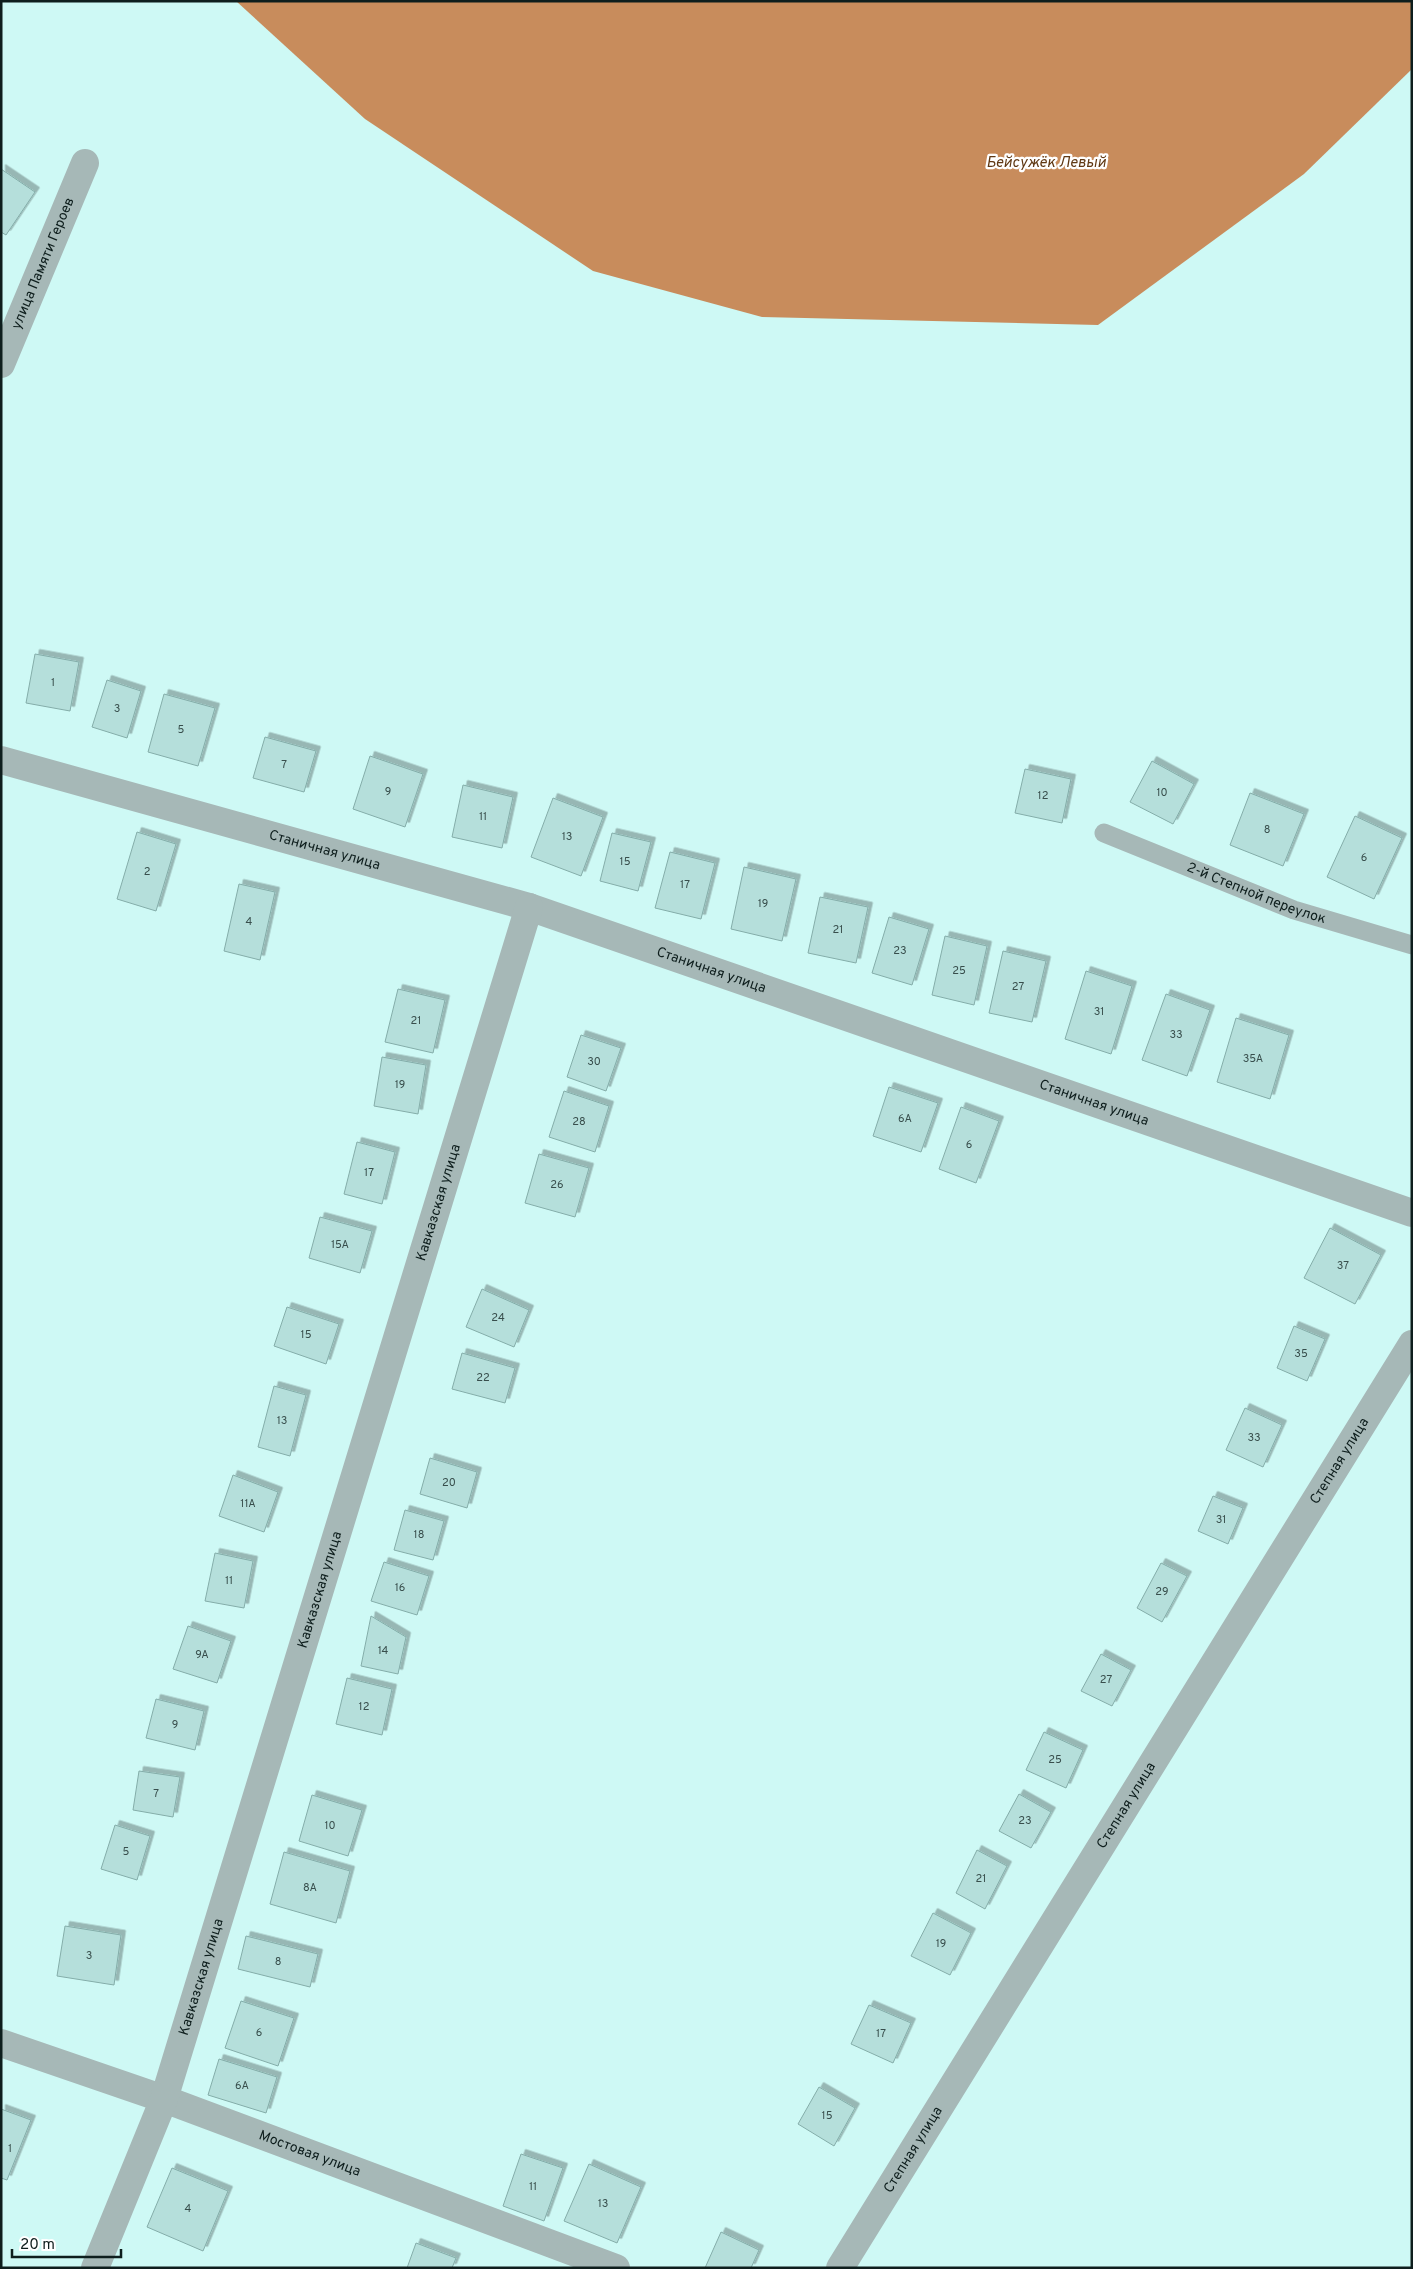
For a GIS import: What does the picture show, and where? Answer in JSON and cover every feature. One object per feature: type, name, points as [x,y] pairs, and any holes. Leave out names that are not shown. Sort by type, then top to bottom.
[{"type":"street","name":"улица Памяти Героев","points":[[1,364],[85,163]]},
{"type":"street","name":"Станичная улица","points":[[1,760],[529,907],[1412,1213]]},
{"type":"street","name":"Кавказская улица","points":[[95,2268],[164,2099],[529,907]]},
{"type":"street","name":"Степная улица","points":[[840,2268],[1412,1344]]},
{"type":"street","name":"Мостовая улица","points":[[1,2043],[164,2099],[616,2268]]},
{"type":"lane","name":"2-й Степной переулок","points":[[1104,833],[1294,910],[1412,945]]},
{"type":"water","name":"Бейсужёк Левый","points":[[236,1],[1412,1],[1412,69],[1304,174],[1098,325],[762,317],[593,271],[365,119]]},
{"type":"building","points":[[1,169],[35,192],[6,235],[1,232]]},
{"type":"building","points":[[35,654],[79,662],[70,711],[26,703]]},
{"type":"building","points":[[107,680],[141,691],[127,738],[92,727]]},
{"type":"building","points":[[164,694],[215,708],[198,766],[148,752]]},
{"type":"building","points":[[265,737],[316,751],[304,792],[253,778]]},
{"type":"building","points":[[370,756],[423,774],[405,827],[353,809]]},
{"type":"building","points":[[1152,761],[1194,784],[1173,824],[1130,802]]},
{"type":"building","points":[[1025,769],[1071,779],[1062,823],[1015,813]]},
{"type":"building","points":[[463,785],[513,797],[502,848],[452,837]]},
{"type":"building","points":[[1250,793],[1304,814],[1283,866],[1230,845]]},
{"type":"building","points":[[553,798],[603,817],[581,876],[531,857]]},
{"type":"building","points":[[1355,816],[1402,838],[1374,899],[1327,877]]},
{"type":"building","points":[[137,832],[176,844],[156,911],[117,899]]},
{"type":"building","points":[[612,833],[651,842],[638,891],[600,881]]},
{"type":"building","points":[[670,852],[715,863],[701,919],[655,908]]},
{"type":"building","points":[[744,867],[796,879],[782,941],[731,929]]},
{"type":"building","points":[[239,884],[275,892],[260,960],[224,951]]},
{"type":"building","points":[[820,897],[868,907],[856,963],[808,953]]},
{"type":"building","points":[[889,917],[929,929],[912,985],[872,973]]},
{"type":"building","points":[[945,936],[987,946],[974,1005],[932,995]]},
{"type":"building","points":[[1003,951],[1046,961],[1032,1022],[989,1013]]},
{"type":"building","points":[[1086,971],[1132,986],[1111,1054],[1065,1039]]},
{"type":"building","points":[[398,989],[445,1000],[433,1053],[385,1042]]},
{"type":"building","points":[[1166,994],[1210,1010],[1187,1076],[1142,1060]]},
{"type":"building","points":[[1236,1018],[1289,1035],[1270,1099],[1217,1082]]},
{"type":"building","points":[[581,1035],[621,1048],[606,1091],[567,1077]]},
{"type":"building","points":[[382,1057],[426,1065],[418,1114],[374,1106]]},
{"type":"building","points":[[889,1087],[938,1103],[921,1152],[873,1136]]},
{"type":"building","points":[[564,1091],[609,1106],[595,1152],[549,1137]]},
{"type":"building","points":[[961,1107],[999,1121],[976,1183],[939,1169]]},
{"type":"building","points":[[357,1142],[395,1152],[382,1204],[344,1194]]},
{"type":"building","points":[[539,1154],[589,1168],[575,1217],[525,1203]]},
{"type":"building","points":[[320,1217],[372,1231],[360,1273],[309,1258]]},
{"type":"building","points":[[1330,1228],[1381,1255],[1355,1304],[1304,1278]]},
{"type":"building","points":[[482,1289],[529,1310],[514,1347],[466,1327]]},
{"type":"building","points":[[287,1307],[339,1324],[326,1364],[274,1346]]},
{"type":"building","points":[[1294,1326],[1325,1339],[1307,1381],[1277,1368]]},
{"type":"building","points":[[462,1353],[515,1368],[505,1403],[452,1389]]},
{"type":"building","points":[[274,1386],[306,1395],[290,1456],[258,1447]]},
{"type":"building","points":[[1245,1408],[1282,1425],[1263,1467],[1226,1450]]},
{"type":"building","points":[[430,1458],[477,1472],[467,1508],[420,1494]]},
{"type":"building","points":[[233,1475],[278,1492],[264,1532],[219,1516]]},
{"type":"building","points":[[1213,1496],[1243,1508],[1228,1544],[1198,1531]]},
{"type":"building","points":[[405,1510],[444,1521],[433,1560],[394,1550]]},
{"type":"building","points":[[215,1553],[253,1561],[244,1608],[205,1601]]},
{"type":"building","points":[[384,1562],[429,1576],[417,1615],[371,1601]]},
{"type":"building","points":[[1161,1563],[1187,1576],[1162,1622],[1137,1608]]},
{"type":"building","points":[[371,1616],[406,1637],[398,1674],[361,1666]]},
{"type":"building","points":[[188,1626],[231,1641],[217,1683],[173,1669]]},
{"type":"building","points":[[1101,1654],[1131,1670],[1112,1706],[1081,1691]]},
{"type":"building","points":[[347,1678],[392,1689],[382,1735],[336,1724]]},
{"type":"building","points":[[156,1699],[204,1711],[195,1750],[146,1738]]},
{"type":"building","points":[[1044,1732],[1083,1750],[1066,1788],[1026,1770]]},
{"type":"building","points":[[139,1771],[180,1777],[173,1817],[133,1810]]},
{"type":"building","points":[[1019,1794],[1051,1812],[1031,1848],[999,1831]]},
{"type":"building","points":[[312,1795],[362,1810],[348,1856],[299,1841]]},
{"type":"building","points":[[115,1825],[150,1836],[137,1880],[101,1869]]},
{"type":"building","points":[[977,1850],[1007,1866],[985,1909],[956,1893]]},
{"type":"building","points":[[284,1852],[350,1871],[336,1923],[270,1904]]},
{"type":"building","points":[[933,1913],[971,1933],[950,1975],[911,1956]]},
{"type":"building","points":[[65,1926],[121,1935],[114,1985],[57,1976]]},
{"type":"building","points":[[246,1936],[318,1954],[310,1987],[238,1969]]},
{"type":"building","points":[[241,2001],[294,2018],[278,2066],[225,2048]]},
{"type":"building","points":[[869,2005],[911,2023],[893,2063],[851,2044]]},
{"type":"building","points":[[219,2059],[277,2077],[266,2113],[208,2095]]},
{"type":"building","points":[[819,2087],[855,2108],[834,2146],[798,2124]]},
{"type":"building","points":[[1,2109],[31,2120],[7,2180],[1,2178]]},
{"type":"building","points":[[521,2154],[563,2168],[544,2221],[503,2206]]},
{"type":"building","points":[[589,2164],[641,2187],[617,2243],[564,2221]]},
{"type":"building","points":[[172,2168],[228,2191],[203,2251],[147,2227]]},
{"type":"building","points":[[721,2232],[759,2250],[751,2268],[705,2268]]},
{"type":"building","points":[[416,2243],[456,2258],[452,2268],[407,2268]]}]
